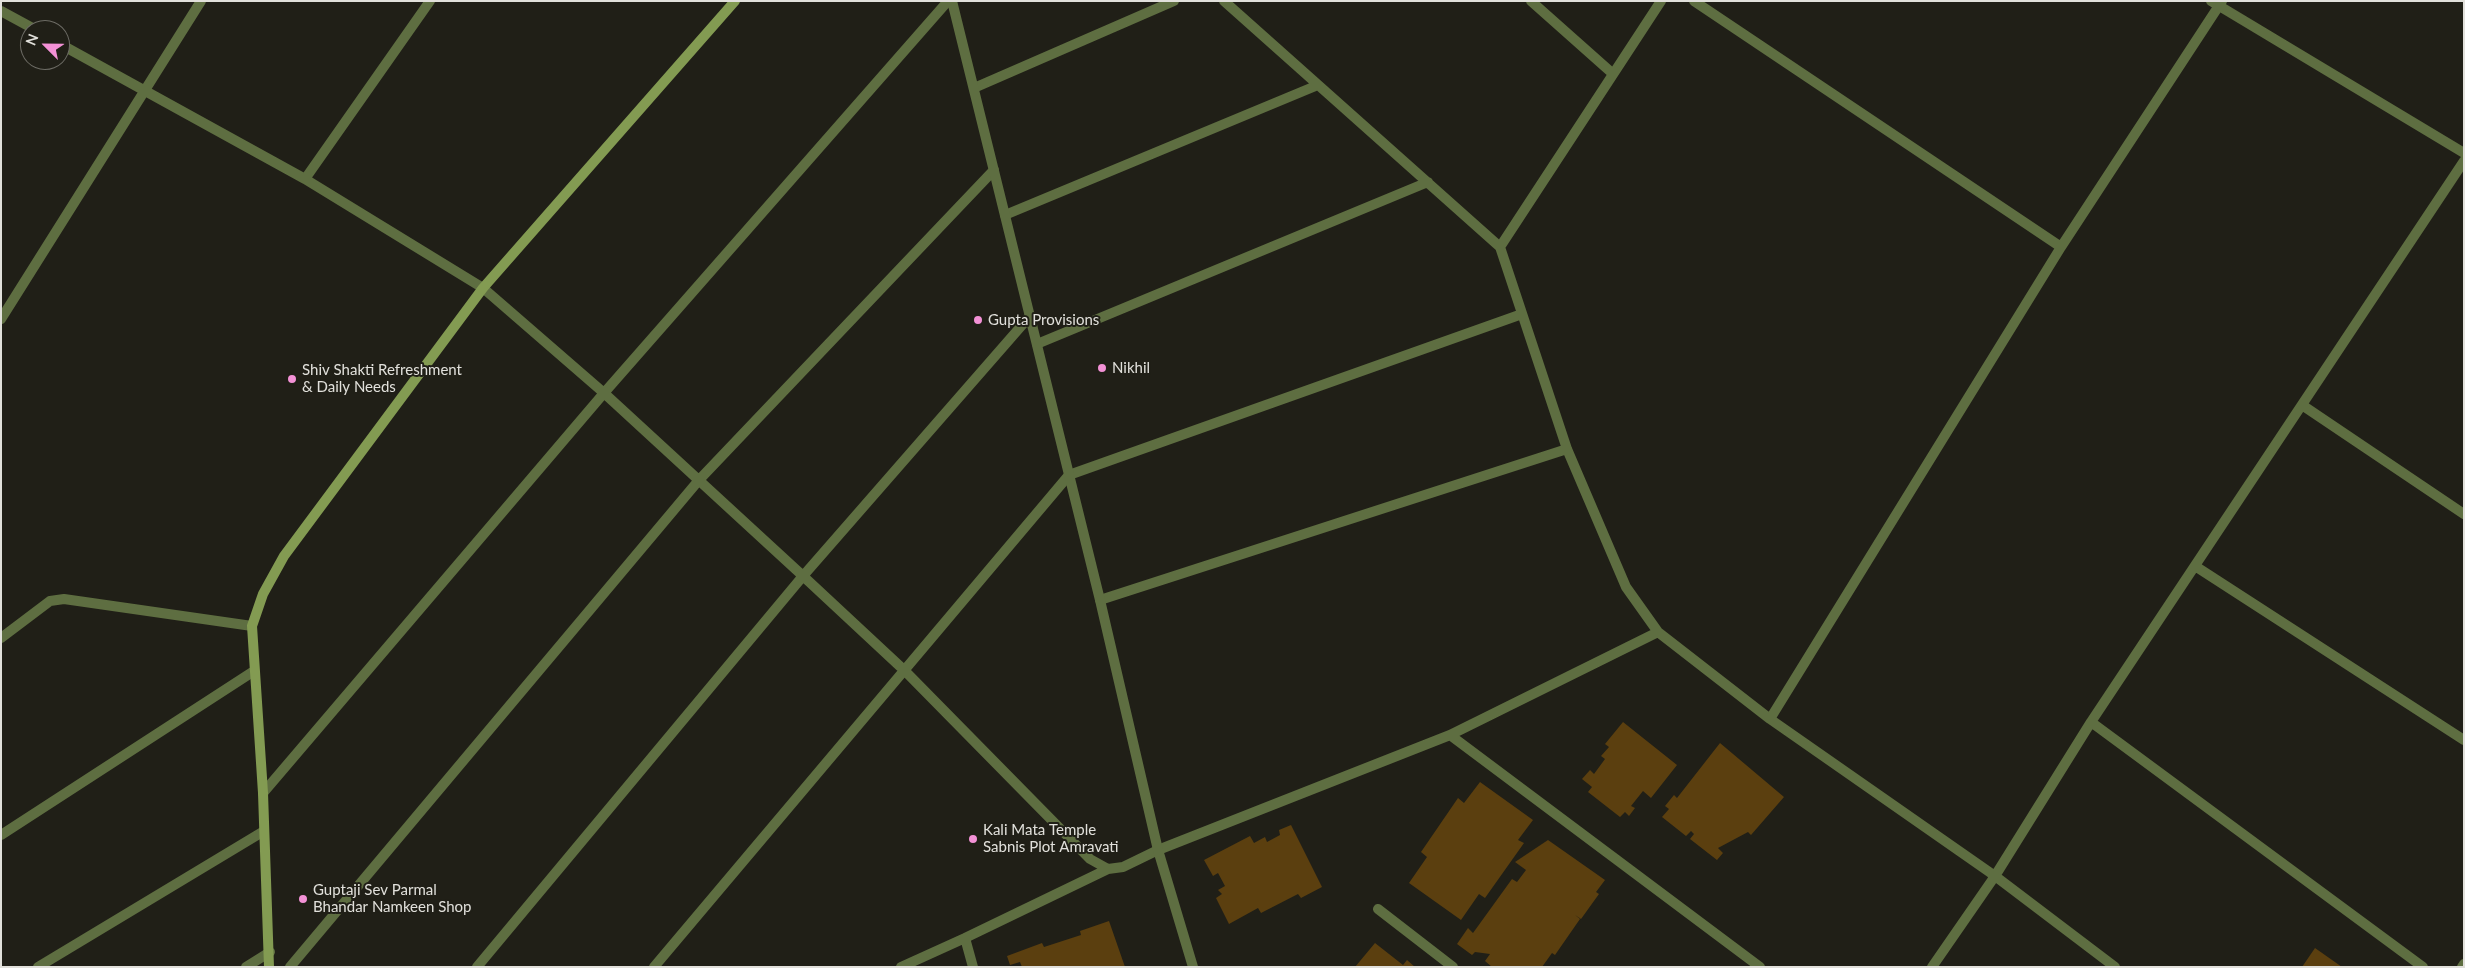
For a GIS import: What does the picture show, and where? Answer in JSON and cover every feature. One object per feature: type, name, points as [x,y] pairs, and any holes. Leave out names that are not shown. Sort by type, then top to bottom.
[{"type":"main road","points":[[269,967],[270,952],[263,793],[252,626],[263,594],[284,556],[483,288],[735,1]]},
{"type":"street","points":[[1,319],[201,1]]},
{"type":"street","points":[[305,179],[430,1]]},
{"type":"street","points":[[263,793],[604,394],[948,1]]},
{"type":"street","points":[[952,1],[1100,600],[1158,850],[1193,967]]},
{"type":"street","points":[[974,88],[1174,1]]},
{"type":"street","points":[[1532,1],[1612,73]]},
{"type":"street","points":[[1500,247],[1612,73],[1661,1]]},
{"type":"street","points":[[1694,1],[2061,247]]},
{"type":"street","points":[[1225,2],[1500,247],[1568,449],[1626,587],[1658,632],[1770,719],[1994,876],[2115,967]]},
{"type":"street","points":[[1770,719],[2061,247],[2217,3],[2464,153]]},
{"type":"street","points":[[1,11],[20,21]]},
{"type":"street","points":[[70,50],[305,179],[483,288],[604,394],[803,576],[905,671],[1090,860],[1108,869]]},
{"type":"street","points":[[1005,214],[1318,85]]},
{"type":"street","points":[[1932,967],[1994,876],[2091,722],[2464,161]]},
{"type":"street","points":[[290,967],[698,480],[994,170]]},
{"type":"street","points":[[1037,344],[1428,182]]},
{"type":"street","points":[[654,967],[1069,475],[1522,314]]},
{"type":"street","points":[[477,967],[803,576],[1030,316]]},
{"type":"street","points":[[2302,405],[2464,514]]},
{"type":"street","points":[[1100,600],[1568,449]]},
{"type":"street","points":[[2194,566],[2464,740]]},
{"type":"street","points":[[1,638],[50,601],[64,599],[252,626]]},
{"type":"street","points":[[901,967],[1108,869],[1123,867],[1158,850],[1450,735],[1658,632]]},
{"type":"street","points":[[1,835],[254,671]]},
{"type":"street","points":[[2091,722],[2423,967]]},
{"type":"street","points":[[1450,735],[1760,967]]},
{"type":"street","points":[[38,967],[264,831]]},
{"type":"street","points":[[1378,909],[1453,967]]},
{"type":"street","points":[[965,938],[973,967]]},
{"type":"street","points":[[246,967],[270,952]]},
{"type":"building","points":[[1623,722],[1677,765],[1651,798],[1643,791],[1631,806],[1635,808],[1629,816],[1625,812],[1620,817],[1588,792],[1592,787],[1582,779],[1590,770],[1594,774],[1605,759],[1601,756],[1609,747],[1605,744]]},
{"type":"building","points":[[1720,743],[1784,797],[1751,835],[1748,832],[1718,848],[1723,853],[1717,860],[1690,839],[1694,834],[1691,831],[1686,836],[1662,817],[1669,809],[1665,806],[1674,795],[1677,798]]},
{"type":"building","points":[[1480,782],[1533,820],[1518,840],[1524,843],[1485,898],[1479,894],[1461,920],[1409,883],[1427,857],[1421,852],[1458,798],[1464,803]]},
{"type":"building","points":[[1291,825],[1322,887],[1301,898],[1298,894],[1261,913],[1258,908],[1229,924],[1216,898],[1222,894],[1218,890],[1225,886],[1218,873],[1213,876],[1204,860],[1250,836],[1254,843],[1265,837],[1267,842],[1280,835],[1279,830]]},
{"type":"building","points":[[1548,840],[1605,880],[1596,892],[1599,894],[1581,919],[1575,915],[1580,919],[1555,955],[1552,953],[1542,967],[1492,967],[1485,961],[1490,954],[1475,952],[1472,955],[1457,944],[1468,928],[1473,933],[1512,879],[1517,882],[1526,870],[1515,862]]},
{"type":"building","points":[[1109,921],[1125,967],[1022,967],[1020,962],[1010,965],[1007,956],[1042,943],[1044,947],[1081,935],[1080,931]]},
{"type":"building","points":[[1375,943],[1403,965],[1407,960],[1415,967],[1355,967]]},
{"type":"building","points":[[2315,948],[2342,967],[2302,967]]},
{"type":"place","name":"Gupta Provisions","points":[[978,320]]},
{"type":"place","name":"Nikhil","points":[[1102,368]]},
{"type":"place","name":"Shiv Shakti Refreshment & Daily Needs","points":[[292,379]]},
{"type":"place","name":"Kali Mata Temple Sabnis Plot Amravati","points":[[973,839]]},
{"type":"place","name":"Guptaji Sev Parmal Bhandar Namkeen Shop","points":[[303,899]]}]
